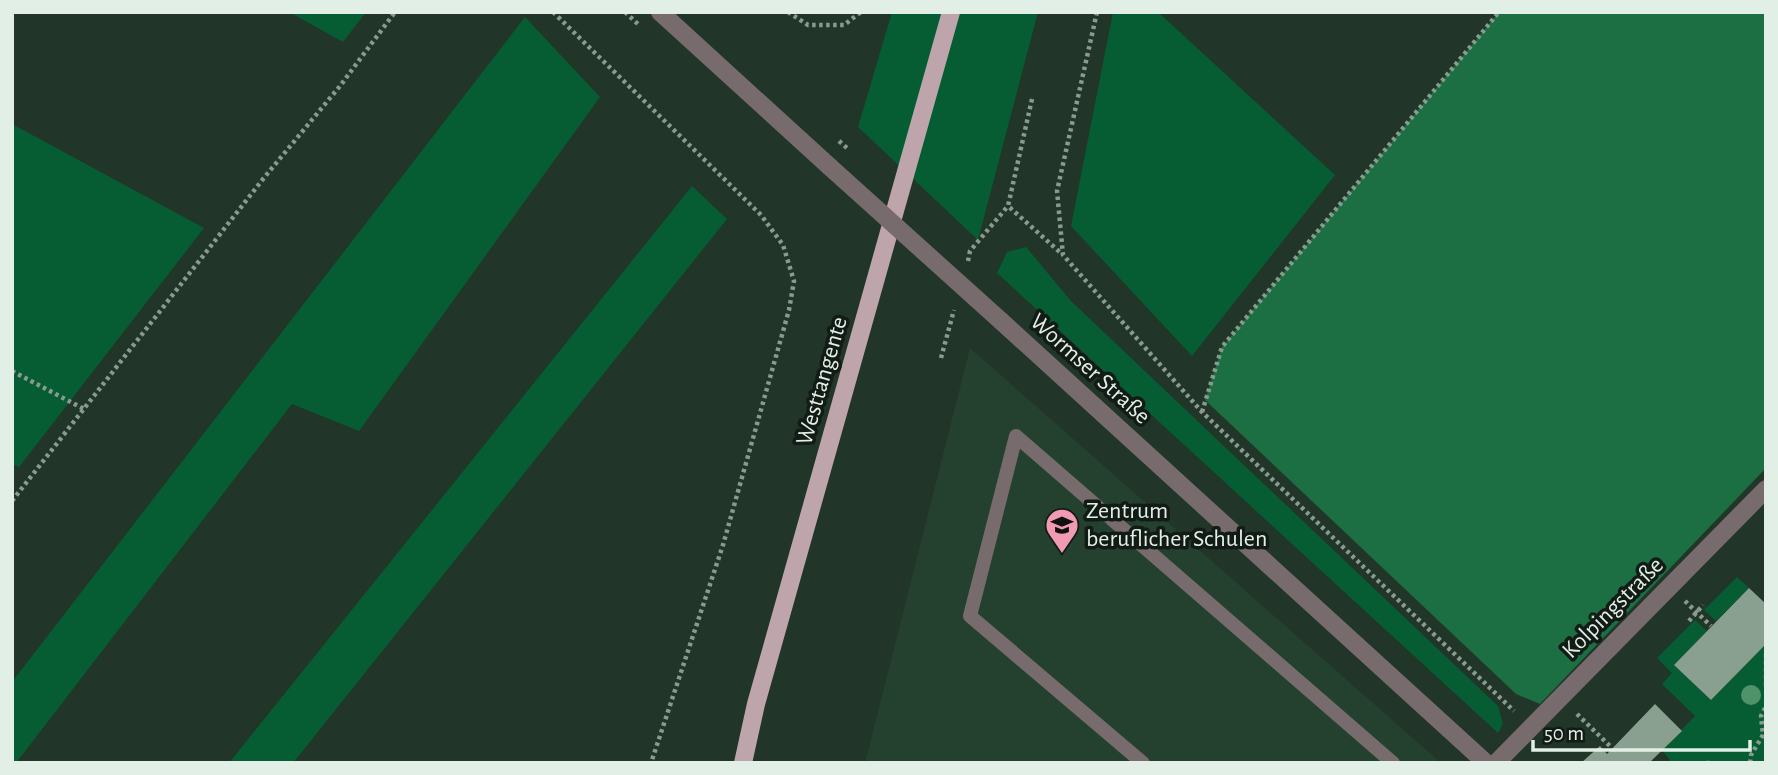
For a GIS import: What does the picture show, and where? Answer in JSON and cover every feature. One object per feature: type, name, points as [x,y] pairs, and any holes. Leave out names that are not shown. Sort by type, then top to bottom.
[{"type":"main road","name":"Westtangente","points":[[743,763],[756,704],[951,12]]},
{"type":"main road","points":[[730,763],[756,704]]},
{"type":"street","name":"Wormser Straße","points":[[660,12],[1486,763]]},
{"type":"street","name":"Kolpingstraße","points":[[1496,763],[1766,489]]},
{"type":"lane","points":[[1143,763],[970,616],[1016,436],[1393,763]]},
{"type":"path","points":[[12,501],[262,179],[340,86],[395,12]]},
{"type":"path","points":[[553,12],[761,215],[783,245],[794,281],[789,310],[723,545],[651,763]]},
{"type":"path","points":[[788,12],[808,25],[844,25],[861,12]]},
{"type":"path","points":[[1063,255],[1057,191],[1097,12]]},
{"type":"path","points":[[1202,412],[1222,347],[1499,12]]},
{"type":"path","points":[[1032,99],[1008,206],[1063,255],[1202,412],[1530,727]]},
{"type":"path","points":[[12,372],[84,409]]},
{"type":"path","points":[[1679,595],[1711,626]]},
{"type":"path","points":[[1689,621],[1703,605]]},
{"type":"path","points":[[1766,654],[1766,685]]},
{"type":"path","points":[[1569,706],[1612,748]]},
{"type":"path","points":[[1750,763],[1751,755],[1763,735],[1761,716],[1766,706]]},
{"type":"path","points":[[1706,763],[1712,763]]},
{"type":"shaded area","name":"Zentrum beruflicher Schulen","points":[[970,348],[1441,763],[865,763]]},
{"type":"green space","points":[[289,12],[366,12],[343,42]]},
{"type":"green space","points":[[892,12],[1038,12],[978,240],[858,127]]},
{"type":"green space","points":[[1113,12],[1158,12],[1335,175],[1192,356],[1071,226]]},
{"type":"green space","points":[[1499,12],[1766,12],[1766,468],[1540,704],[1516,694],[1205,400],[1222,347]]},
{"type":"green space","points":[[525,17],[600,97],[359,431],[292,404],[16,763],[12,763],[12,682]]},
{"type":"green space","points":[[12,124],[204,228],[19,467],[12,464]]},
{"type":"green space","points":[[692,186],[727,219],[293,763],[229,763]]},
{"type":"green space","points":[[1026,247],[1071,301],[1498,706],[1503,724],[1498,733],[997,273],[1007,252]]},
{"type":"green space","points":[[1737,577],[1749,588],[1716,621],[1704,610]]},
{"type":"green space","points":[[1695,620],[1707,631],[1674,665],[1711,700],[1766,644],[1766,763],[1667,763],[1670,760],[1662,750],[1695,716],[1662,684],[1672,673],[1657,658]]},
{"type":"building","points":[[1749,588],[1766,604],[1766,644],[1711,700],[1674,665]]},
{"type":"building","points":[[1655,704],[1682,731],[1649,763],[1581,763],[1600,746],[1607,754]]},
{"type":"place","name":"Zentrum beruflicher Schulen","points":[[1062,555]]}]
